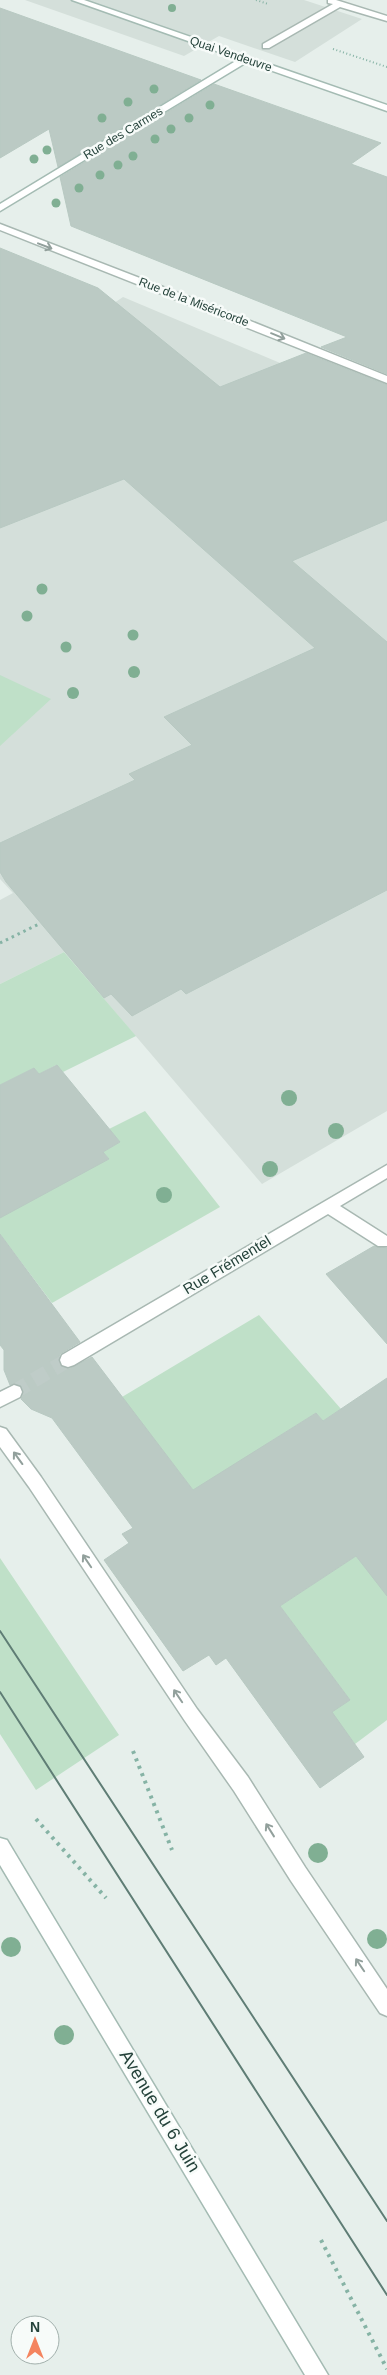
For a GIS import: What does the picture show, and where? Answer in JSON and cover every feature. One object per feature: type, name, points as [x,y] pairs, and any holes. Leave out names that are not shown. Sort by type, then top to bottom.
[{"type":"street","name":"Quai Vendeuvre","points":[[76,0],[387,108]]},
{"type":"street","points":[[327,0],[387,19]]},
{"type":"street","name":"Quai Vendeuvre","points":[[266,46],[339,4]]},
{"type":"street","name":"Rue des Carmes","points":[[0,208],[246,59]]},
{"type":"street","name":"Rue de la Miséricorde","points":[[0,227],[235,318],[387,380]]},
{"type":"street","name":"Rue Frémentel","points":[[68,1360],[387,1171]]},
{"type":"street","points":[[328,1206],[383,1240]]},
{"type":"street","points":[[0,1434],[35,1482],[191,1715],[241,1784],[298,1874],[387,2006]]},
{"type":"street","name":"Avenue du 6 Juin","points":[[0,1848],[317,2375]]},
{"type":"path","points":[[0,942],[39,924]]},
{"type":"path","points":[[133,1751],[172,1850]]},
{"type":"path","points":[[36,1819],[106,1898]]},
{"type":"path","points":[[321,2240],[387,2369]]},
{"type":"shaded area","points":[[25,0],[304,0],[362,19],[295,62],[219,36],[184,56]]},
{"type":"shaded area","points":[[123,297],[387,408],[387,1111],[262,1184],[64,952],[0,984],[0,900],[13,893],[0,879],[0,380]]},
{"type":"green space","points":[[0,675],[51,699],[0,746]]},
{"type":"green space","points":[[64,952],[136,1036],[63,1072],[56,1065],[39,1074],[34,1068],[0,1085],[0,984]]},
{"type":"green space","points":[[145,1111],[220,1207],[52,1303],[0,1234],[0,1207],[109,1159],[103,1152],[120,1142],[109,1129]]},
{"type":"green space","points":[[259,1315],[341,1409],[323,1421],[316,1413],[268,1443],[199,1498],[122,1397]]},
{"type":"green space","points":[[387,1550],[387,1720],[355,1744],[331,1712],[350,1700],[280,1606],[356,1556]]},
{"type":"green space","points":[[0,1558],[119,1735],[36,1790],[0,1734]]},
{"type":"building","points":[[0,8],[201,80],[58,167],[49,129],[0,158]]},
{"type":"building","points":[[214,84],[381,143],[351,164],[387,177],[387,374],[321,347],[347,337],[71,226],[60,177]]},
{"type":"building","points":[[0,248],[98,288],[220,387],[306,353],[387,385],[387,520],[292,561],[387,642],[387,890],[186,994],[181,989],[132,1016],[111,994],[104,998],[6,882],[0,872],[0,843],[135,780],[129,774],[192,745],[164,717],[315,648],[124,479],[0,528]]},
{"type":"building","points":[[57,1065],[120,1142],[103,1152],[109,1159],[0,1218],[0,1085],[34,1068],[39,1074]]},
{"type":"building","points":[[0,1234],[80,1342],[60,1354],[58,1359],[60,1366],[69,1369],[92,1357],[193,1490],[316,1413],[323,1421],[387,1378],[387,1596],[356,1556],[280,1606],[350,1700],[332,1712],[364,1757],[320,1788],[226,1658],[216,1665],[209,1655],[183,1671],[104,1560],[129,1543],[122,1534],[133,1528],[52,1418],[31,1409],[21,1399],[24,1393],[22,1386],[15,1383],[10,1385],[4,1370],[4,1350],[0,1345]]},
{"type":"building","points":[[374,1246],[387,1248],[387,1344],[326,1274]]},
{"type":"tunnel","points":[[14,1392],[68,1360]]},
{"type":"tram line","points":[[0,1631],[387,2221]]},
{"type":"tram line","points":[[0,1692],[387,2295]]}]
